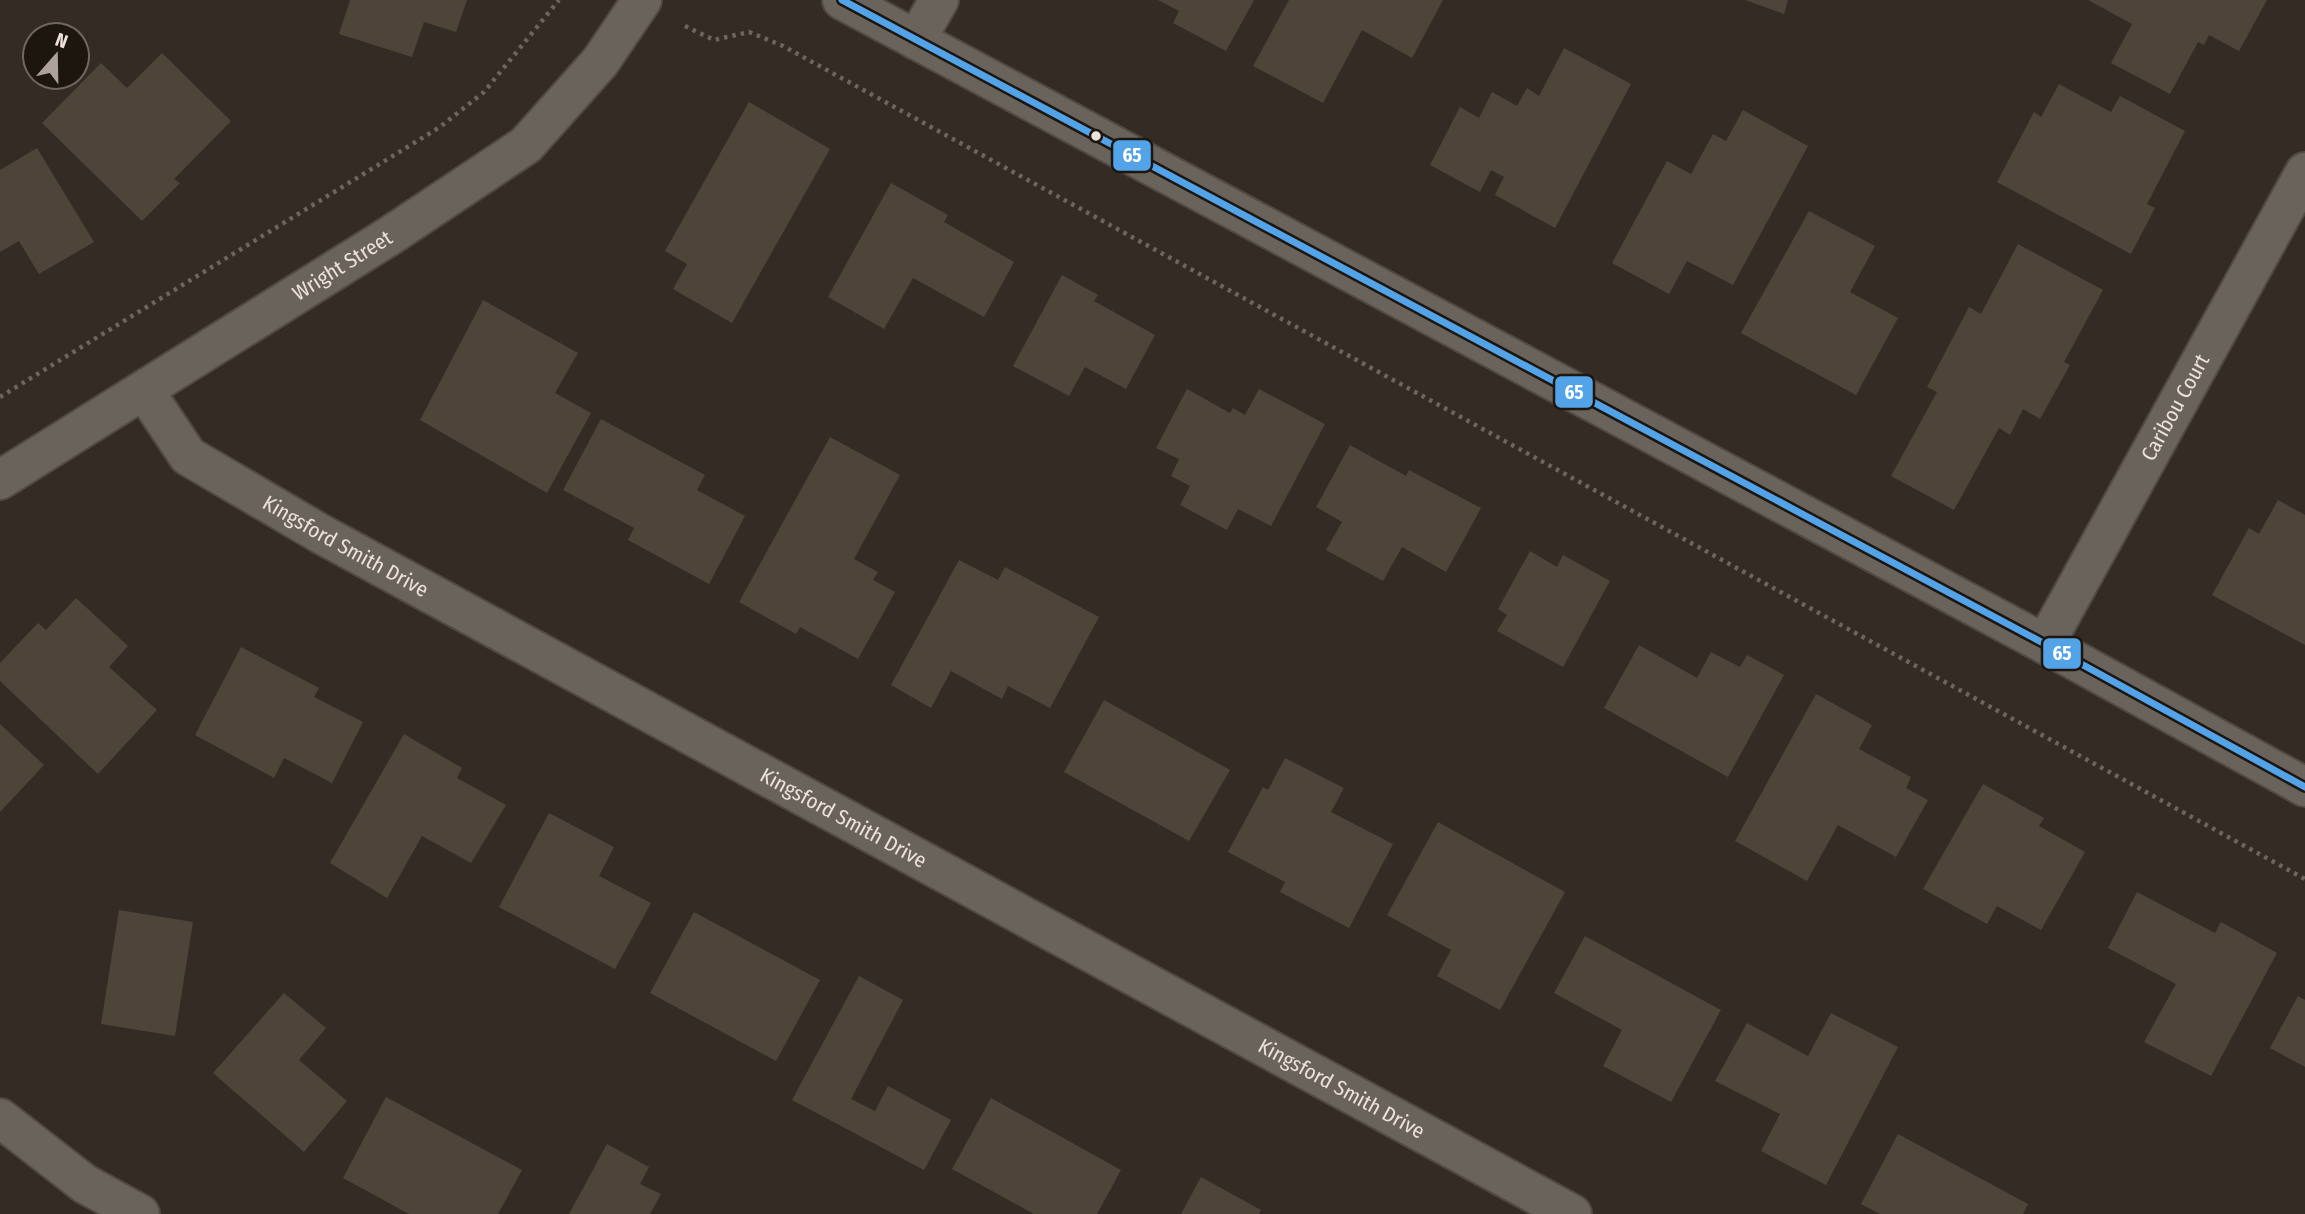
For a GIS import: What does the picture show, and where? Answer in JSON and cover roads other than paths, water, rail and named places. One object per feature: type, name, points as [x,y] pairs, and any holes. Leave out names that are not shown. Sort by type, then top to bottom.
[{"type":"street","points":[[842,0],[2305,787]]},
{"type":"street","points":[[916,40],[939,0]]},
{"type":"street","name":"Wright Street","points":[[0,480],[391,235],[526,145],[600,62],[642,1]]},
{"type":"street","name":"Caribou Court","points":[[2045,645],[2305,172]]},
{"type":"street","name":"Kingsford Smith Drive","points":[[144,390],[188,456],[320,534],[1572,1214]]},
{"type":"street","points":[[0,1118],[85,1184],[140,1214]]}]
